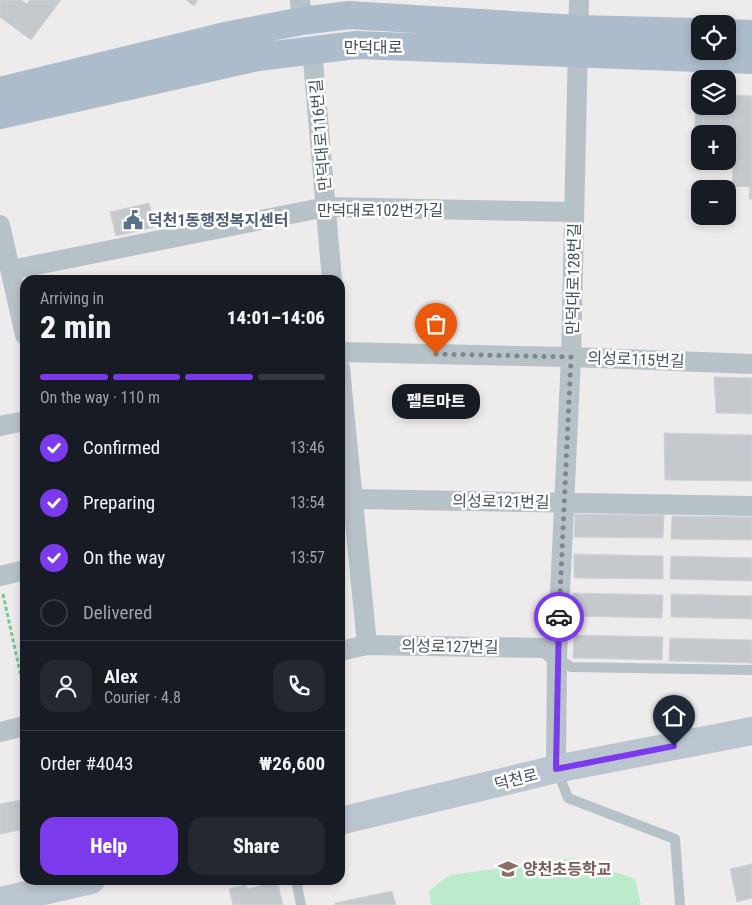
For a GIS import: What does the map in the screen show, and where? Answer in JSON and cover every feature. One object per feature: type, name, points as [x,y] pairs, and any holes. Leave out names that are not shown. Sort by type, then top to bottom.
[{"type":"main road","name":"만덕대로","points":[[0,91],[138,57],[301,10],[752,60]]},
{"type":"main road","name":"만덕대로","points":[[0,116],[258,57],[312,50],[356,45],[579,42],[691,33]]},
{"type":"main road","points":[[736,33],[752,34]]},
{"type":"main road","points":[[74,98],[63,92],[66,86],[118,74],[127,69],[138,57]]},
{"type":"main road","name":"덕천로","points":[[345,820],[556,769],[752,731]]},
{"type":"main road","points":[[0,902],[70,885]]},
{"type":"street","name":"만덕대로128번길","points":[[556,769],[557,657],[571,357],[579,0]]},
{"type":"street","name":"만덕대로116번길","points":[[312,50],[332,275]]},
{"type":"street","name":"만덕대로102번가길","points":[[11,270],[326,207],[574,212]]},
{"type":"street","points":[[0,225],[20,312]]},
{"type":"street","name":"의성로115번길","points":[[345,352],[571,357],[752,364]]},
{"type":"street","points":[[0,426],[20,422]]},
{"type":"street","points":[[345,478],[346,500],[367,645]]},
{"type":"street","name":"의성로121번길","points":[[346,500],[752,506]]},
{"type":"street","points":[[1,583],[20,573]]},
{"type":"street","name":"의성로127번길","points":[[345,651],[367,645],[546,648],[557,657]]},
{"type":"street","points":[[0,732],[20,727]]},
{"type":"lane","points":[[557,657],[571,667],[752,670]]},
{"type":"lane","points":[[556,769],[568,798],[675,839],[680,905]]},
{"type":"lane","points":[[297,885],[302,905]]},
{"type":"path","points":[[1,583],[20,672]]},
{"type":"green space","points":[[574,858],[635,879],[641,905],[431,905],[429,891],[450,875]]},
{"type":"building","points":[[0,0],[21,0],[27,4],[30,0],[61,0],[31,40],[0,17]]},
{"type":"building","points":[[186,0],[198,0],[194,6]]},
{"type":"building","points":[[736,95],[752,96],[752,199],[749,199],[750,187],[736,186],[736,180],[732,180],[733,170],[736,170],[736,125],[695,125],[695,115],[736,115]]},
{"type":"building","name":"덕천1동행정복지센터","points":[[149,203],[155,227],[116,236],[110,212]]},
{"type":"building","points":[[714,377],[752,378],[752,414],[716,413]]},
{"type":"building","points":[[664,433],[752,435],[752,481],[665,480]]},
{"type":"building","points":[[575,514],[664,515],[663,538],[574,537]]},
{"type":"building","points":[[672,516],[752,517],[752,540],[671,539]]},
{"type":"building","points":[[574,554],[663,556],[663,579],[574,578]]},
{"type":"building","points":[[671,556],[752,558],[752,581],[670,579]]},
{"type":"building","points":[[573,593],[663,595],[662,618],[573,616]]},
{"type":"building","points":[[671,594],[752,596],[752,619],[671,617]]},
{"type":"building","points":[[574,635],[663,637],[662,660],[573,658]]},
{"type":"building","points":[[670,638],[752,640],[752,663],[669,661]]},
{"type":"building","points":[[20,800],[20,830],[0,834],[0,804]]},
{"type":"building","points":[[752,864],[752,898],[737,902],[730,869]]},
{"type":"building","points":[[246,885],[247,889],[278,885],[283,905],[233,905],[229,889]]},
{"type":"building","points":[[392,891],[396,905],[335,905],[335,903]]},
{"type":"way so far","points":[[436,354],[571,357],[559,617]]},
{"type":"place","name":"덕천1동행정복지센터","points":[[133,220]]},
{"type":"place","name":"펠트마트","points":[[436,354]]},
{"type":"place","name":"양천초등학교","points":[[508,869]]},
{"type":"route","points":[[559,617],[556,769],[674,746]]}]
